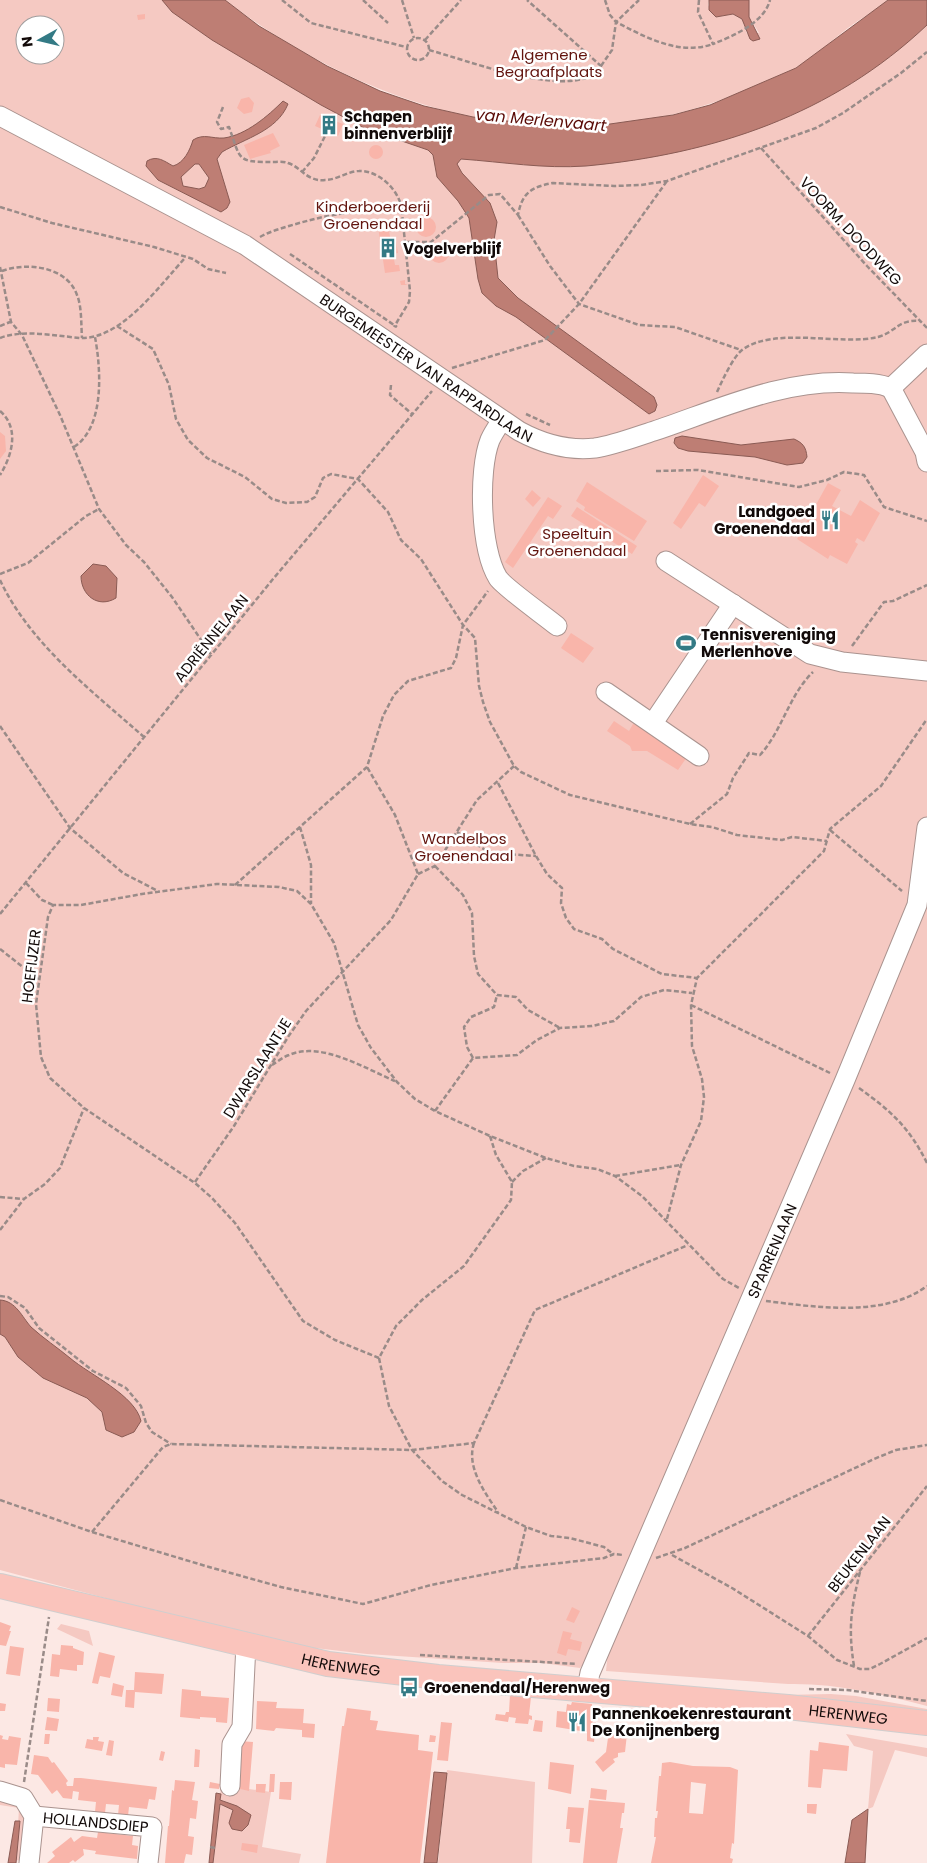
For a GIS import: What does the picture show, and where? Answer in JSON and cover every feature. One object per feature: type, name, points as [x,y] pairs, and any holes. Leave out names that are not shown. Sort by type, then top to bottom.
[{"type":"main road","name":"HERENWEG","points":[[0,1586],[328,1664],[438,1676],[590,1677],[927,1723]]},
{"type":"street","name":"BURGEMEESTER VAN RAPPARDLAAN","points":[[0,116],[237,240],[442,379],[510,415],[545,444],[570,448],[596,448],[735,403],[807,384],[840,382],[883,385],[891,388]]},
{"type":"street","points":[[927,354],[891,388],[925,452],[927,462]]},
{"type":"street","points":[[510,415],[490,440],[483,480],[482,521],[490,558],[498,578],[557,626]]},
{"type":"street","points":[[666,561],[810,654],[842,662],[927,671]]},
{"type":"street","points":[[653,723],[733,604]]},
{"type":"street","points":[[606,692],[699,756]]},
{"type":"street","name":"SPARRENLAAN","points":[[590,1677],[751,1296],[845,1080],[917,906],[927,827]]},
{"type":"street","points":[[230,1786],[232,1744],[242,1727],[246,1644]]},
{"type":"street","points":[[0,1791],[23,1798],[34,1816],[29,1863]]},
{"type":"street","name":"HOLLANDSDIEP","points":[[34,1816],[152,1827],[148,1863]]},
{"type":"path","points":[[282,0],[311,23],[406,47]]},
{"type":"path","points":[[363,0],[388,23]]},
{"type":"path","points":[[402,0],[414,38]]},
{"type":"path","points":[[425,40],[461,0]]},
{"type":"path","points":[[527,0],[601,66]]},
{"type":"path","points":[[605,0],[610,16],[616,22],[652,40],[687,49],[713,44],[741,29],[763,15],[770,0]]},
{"type":"path","points":[[429,50],[520,75],[564,82],[588,78],[601,66],[612,50],[616,22],[639,0]]},
{"type":"path","points":[[699,0],[698,12],[713,44]]},
{"type":"path","points":[[406,47],[414,38]]},
{"type":"path","points":[[414,38],[425,40]]},
{"type":"path","points":[[406,47],[408,54],[417,60],[426,56],[429,50],[425,40]]},
{"type":"path","points":[[518,215],[520,202],[539,185],[553,183],[641,185],[667,181],[816,128],[843,114],[927,52]]},
{"type":"path","points":[[223,107],[217,122],[221,129],[229,126],[242,158],[250,162],[288,163],[307,177],[325,180],[360,170],[392,186],[402,206],[410,282],[408,302],[386,341]]},
{"type":"path","points":[[301,173],[314,158],[327,132]]},
{"type":"path","name":"VOORM. DOODWEG","points":[[760,148],[927,328]]},
{"type":"path","points":[[462,372],[454,366],[545,340],[579,304],[667,181]]},
{"type":"path","points":[[407,242],[431,242],[489,196],[500,194],[518,215],[550,266],[579,304],[639,325],[675,326],[742,350],[777,338],[812,340],[879,337],[900,323],[921,321]]},
{"type":"path","points":[[0,207],[52,223],[154,247],[193,259],[208,269],[226,273]]},
{"type":"path","points":[[258,238],[297,224],[348,211],[366,210],[402,213]]},
{"type":"path","points":[[0,338],[42,333],[82,338],[95,337],[118,326],[132,315],[185,258]]},
{"type":"path","points":[[0,267],[10,322],[22,335],[74,448],[99,509],[126,546],[144,562],[172,597],[212,656]]},
{"type":"path","points":[[2,271],[39,267],[52,270],[67,281],[77,294],[82,338]]},
{"type":"path","points":[[0,326],[10,322]]},
{"type":"path","points":[[118,326],[153,349],[169,384],[176,419],[188,440],[207,458],[245,477],[272,499],[286,503],[307,502],[315,497],[323,478],[331,474],[358,478],[388,512],[401,540],[421,559],[463,625],[475,638],[479,686],[490,722],[514,766],[522,772],[570,795],[690,824],[712,827],[737,835],[782,840],[792,836],[827,841]]},
{"type":"path","points":[[74,448],[89,430],[99,398],[100,364],[95,337]]},
{"type":"path","points":[[722,393],[715,396],[742,350]]},
{"type":"path","name":"ADRIËNNELAAN","points":[[0,914],[144,737],[442,379]]},
{"type":"path","points":[[391,385],[390,395],[412,414]]},
{"type":"path","points":[[0,411],[10,424],[13,439],[10,457],[0,475]]},
{"type":"path","points":[[510,415],[557,428]]},
{"type":"path","points":[[656,471],[698,470],[799,487],[827,480],[844,472],[864,475],[884,507],[927,521]]},
{"type":"path","points":[[0,574],[28,563],[86,516],[99,509]]},
{"type":"path","points":[[235,885],[368,767],[383,716],[394,695],[408,681],[451,668],[456,658],[463,625],[498,578]]},
{"type":"path","points":[[0,580],[17,611],[40,640],[144,737]]},
{"type":"path","points":[[690,824],[727,794],[733,778],[749,753],[760,755],[768,746],[808,677],[818,667],[842,662],[884,602],[894,601],[927,585]]},
{"type":"path","points":[[666,1219],[681,1165],[701,1121],[704,1097],[702,1079],[692,1046],[691,1006],[692,993],[697,978],[824,851],[830,829],[881,786],[927,719]]},
{"type":"path","points":[[0,726],[0,730],[70,828],[123,873],[159,892]]},
{"type":"path","points":[[368,767],[395,815],[418,874],[435,866],[477,800],[498,783],[514,766]]},
{"type":"path","points":[[498,783],[536,856],[547,874],[562,888],[561,903],[566,918],[574,929],[602,939],[613,949],[662,974],[697,978]]},
{"type":"path","points":[[299,827],[311,865],[311,904]]},
{"type":"path","points":[[830,829],[917,906]]},
{"type":"path","points":[[458,832],[490,853],[536,856]]},
{"type":"path","points":[[435,866],[463,895],[472,913],[474,956],[478,974],[497,995],[516,997],[528,1010],[560,1028]]},
{"type":"path","name":"DWARSLAANTJE","points":[[195,1183],[234,1126],[306,1011],[391,920],[418,874]]},
{"type":"path","points":[[26,883],[42,900],[53,906],[81,905],[211,884],[279,887],[297,891],[311,904],[334,943],[358,1025],[371,1048],[397,1082],[415,1099],[435,1111],[490,1136],[546,1158],[574,1166],[597,1169],[615,1176],[642,1196],[723,1279],[757,1300],[856,1309],[896,1300],[917,1293],[927,1286]]},
{"type":"path","name":"HOEFIJZER","points":[[53,906],[48,916],[36,1004],[42,1057],[50,1078],[84,1108],[195,1183],[235,1223],[303,1321],[335,1340],[379,1358]]},
{"type":"path","points":[[0,949],[38,979]]},
{"type":"path","points":[[473,1058],[518,1055],[537,1040],[560,1028],[592,1026],[614,1021],[640,996],[664,990],[692,993]]},
{"type":"path","points":[[473,1058],[466,1047],[464,1027],[471,1017],[494,1007],[497,995]]},
{"type":"path","points":[[691,1006],[851,1082],[890,1110],[916,1142],[927,1163]]},
{"type":"path","points":[[271,1066],[289,1054],[315,1050],[335,1055],[397,1082]]},
{"type":"path","points":[[435,1111],[473,1058]]},
{"type":"path","points":[[0,1230],[24,1199],[45,1184],[60,1168],[84,1108]]},
{"type":"path","points":[[0,1500],[92,1532],[281,1587],[363,1604],[432,1585],[516,1568],[604,1558],[614,1554],[604,1546],[570,1538],[551,1536],[526,1527],[499,1514],[442,1481],[412,1450],[389,1406],[379,1358],[396,1326],[422,1300],[464,1266],[511,1200],[512,1182],[496,1155],[490,1136]]},
{"type":"path","points":[[512,1182],[523,1172],[546,1158]]},
{"type":"path","points":[[615,1176],[681,1165]]},
{"type":"path","points":[[0,1197],[24,1199]]},
{"type":"path","points":[[499,1514],[487,1496],[474,1469],[471,1453],[535,1310],[688,1245]]},
{"type":"path","points":[[0,1296],[8,1297],[25,1308],[39,1328],[93,1371],[126,1388],[142,1406],[146,1423],[152,1432],[171,1444]]},
{"type":"path","points":[[92,1532],[163,1447],[171,1444],[412,1450],[474,1443]]},
{"type":"path","points":[[927,1445],[896,1450],[874,1459],[671,1554],[732,1588],[808,1636],[837,1660],[854,1666],[870,1669],[927,1638]]},
{"type":"path","name":"BEUKENLAAN","points":[[808,1636],[927,1486]]},
{"type":"path","points":[[516,1568],[526,1527]]},
{"type":"path","points":[[854,1666],[849,1630],[861,1570]]},
{"type":"path","points":[[23,1798],[50,1614],[49,1597]]},
{"type":"path","points":[[418,1654],[561,1662],[590,1677]]},
{"type":"path","points":[[419,1660],[429,1660]]},
{"type":"path","points":[[210,1847],[215,1848]]},
{"type":"green space","name":"Wandelbos Groenendaal","points":[[0,0],[167,0],[338,110],[699,139],[927,0],[927,1706],[824,1685],[606,1671],[608,1652],[593,1652],[580,1668],[542,1663],[503,1663],[367,1654],[306,1647],[124,1603],[0,1570]]},
{"type":"green space","name":"Algemene Begraafplaats","points":[[225,0],[709,0],[708,5],[716,17],[733,14],[742,19],[747,34],[759,33],[749,17],[749,0],[888,0],[797,67],[777,78],[741,92],[674,114],[606,125],[538,126],[472,117],[407,99],[343,73],[283,40]]},
{"type":"green space","points":[[61,1624],[89,1631],[93,1646],[57,1629]]},
{"type":"green space","points":[[831,1694],[856,1696],[927,1709],[927,1719],[783,1695]]},
{"type":"green space","points":[[846,1734],[927,1748],[927,1757],[895,1750],[873,1807],[868,1809],[873,1751],[854,1746]]},
{"type":"green space","points":[[447,1770],[535,1782],[532,1863],[438,1863]]},
{"type":"green space","points":[[221,1785],[271,1792],[262,1847],[301,1854],[299,1863],[213,1863],[220,1804],[233,1810],[237,1806],[220,1800]]},
{"type":"green space","points":[[0,1797],[11,1799],[28,1818],[24,1861],[16,1860],[19,1808],[0,1805]]},
{"type":"shaded area","points":[[162,0],[225,0],[259,26],[327,66],[380,91],[424,106],[473,117],[558,127],[603,125],[673,115],[710,105],[796,68],[888,0],[927,0],[927,25],[890,56],[852,83],[811,106],[769,125],[725,140],[680,152],[586,166],[539,166],[461,159],[457,164],[462,173],[490,203],[497,222],[494,240],[498,278],[518,298],[654,397],[657,405],[655,411],[649,414],[516,317],[496,306],[482,293],[478,279],[469,218],[458,201],[437,177],[433,155],[428,150],[364,128],[321,105],[212,40],[172,12]]},
{"type":"shaded area","points":[[709,0],[749,0],[749,17],[760,39],[753,41],[750,39],[742,19],[733,14],[716,17],[709,10]]},
{"type":"shaded area","points":[[283,101],[288,104],[276,121],[260,133],[222,152],[217,159],[230,202],[227,208],[221,212],[158,180],[146,166],[147,161],[151,159],[160,159],[173,166],[186,156],[193,140],[204,137],[224,138],[240,133],[264,119]],"holes":[[[195,164],[199,164],[209,178],[205,187],[199,189],[183,186],[181,177]]]},
{"type":"shaded area","points":[[682,436],[741,445],[794,439],[804,446],[807,457],[803,463],[787,465],[755,457],[688,451],[678,448],[674,443],[675,438]]},
{"type":"shaded area","points":[[93,564],[106,566],[117,578],[116,598],[103,602],[97,601],[87,594],[81,576]]},
{"type":"shaded area","points":[[0,1300],[14,1306],[31,1327],[79,1365],[121,1394],[137,1412],[141,1421],[134,1432],[122,1437],[106,1430],[102,1412],[87,1398],[43,1378],[18,1357],[5,1337],[0,1334]]},
{"type":"shaded area","points":[[434,1772],[447,1773],[437,1863],[424,1863]]},
{"type":"shaded area","points":[[216,1793],[221,1794],[220,1800],[237,1806],[251,1815],[248,1825],[242,1831],[232,1829],[229,1823],[233,1810],[220,1804],[213,1863],[209,1863]]},
{"type":"shaded area","points":[[868,1809],[865,1863],[845,1863],[852,1820]]},
{"type":"shaded area","points":[[15,1821],[20,1821],[16,1863],[8,1863]]},
{"type":"building","points":[[145,14],[145,19],[138,20],[137,15]]},
{"type":"building","points":[[249,97],[254,103],[252,112],[244,114],[237,108],[241,99]]},
{"type":"building","name":"Schapen binnenverblijf","points":[[320,115],[343,124],[338,136],[315,126]]},
{"type":"building","points":[[273,133],[280,146],[270,151],[271,153],[250,159],[244,145]]},
{"type":"building","points":[[373,145],[379,145],[383,152],[379,159],[373,159],[369,155],[369,149]]},
{"type":"building","points":[[426,217],[433,220],[436,227],[433,234],[426,237],[419,234],[416,227],[419,220]]},
{"type":"building","name":"Vogelverblijf","points":[[393,224],[394,230],[389,231],[391,242],[396,241],[398,253],[393,254],[395,265],[399,265],[400,271],[385,273],[378,227]]},
{"type":"building","points":[[439,243],[446,246],[449,253],[446,260],[439,263],[432,260],[429,253],[432,246]]},
{"type":"building","points":[[405,280],[405,284],[408,285],[401,285],[400,281]]},
{"type":"building","points":[[0,432],[5,436],[6,451],[0,459]]},
{"type":"building","points":[[703,475],[719,486],[705,507],[699,503],[681,529],[673,523]]},
{"type":"building","points":[[587,482],[647,521],[634,541],[584,510],[585,507],[576,501]]},
{"type":"building","points":[[828,483],[841,490],[832,506],[851,516],[860,500],[880,513],[864,542],[857,538],[855,542],[858,544],[847,564],[830,555],[828,559],[797,539]]},
{"type":"building","points":[[532,490],[541,498],[533,507],[525,499]]},
{"type":"building","points":[[548,497],[562,506],[553,519],[548,516],[513,568],[505,562]]},
{"type":"building","points":[[577,507],[637,546],[632,554],[571,516]]},
{"type":"building","points":[[571,633],[594,648],[583,663],[561,648]]},
{"type":"building","points":[[614,721],[629,731],[633,724],[641,725],[687,757],[678,770],[647,751],[632,751],[630,746],[607,731]]},
{"type":"building","points":[[572,1607],[580,1611],[574,1623],[566,1620]]},
{"type":"building","points":[[0,1622],[11,1626],[6,1646],[0,1645]]},
{"type":"building","points":[[563,1631],[572,1633],[570,1639],[582,1642],[580,1651],[568,1649],[566,1656],[557,1653]]},
{"type":"building","points":[[61,1645],[73,1646],[73,1648],[84,1652],[83,1665],[77,1665],[77,1671],[60,1669],[59,1677],[50,1676],[52,1654],[60,1655]]},
{"type":"building","points":[[10,1646],[24,1648],[20,1676],[6,1674]]},
{"type":"building","points":[[99,1652],[115,1656],[110,1678],[100,1676],[98,1684],[92,1683]]},
{"type":"building","points":[[135,1672],[164,1674],[162,1694],[135,1692],[134,1708],[125,1707],[126,1690],[134,1690]]},
{"type":"building","points":[[113,1683],[124,1686],[122,1697],[111,1695]]},
{"type":"building","points":[[182,1689],[201,1691],[201,1696],[229,1698],[227,1723],[216,1722],[216,1718],[180,1717]]},
{"type":"building","points":[[510,1695],[531,1697],[529,1715],[532,1716],[532,1720],[529,1719],[528,1724],[515,1723],[516,1718],[509,1717],[508,1722],[495,1720],[496,1714],[505,1715],[506,1712],[509,1712]]},
{"type":"building","points":[[48,1698],[60,1699],[59,1712],[47,1711]]},
{"type":"building","points":[[257,1701],[277,1702],[276,1708],[304,1709],[303,1723],[315,1724],[314,1738],[302,1737],[302,1730],[276,1728],[274,1731],[256,1729]]},
{"type":"building","points":[[572,1702],[592,1704],[593,1722],[596,1722],[594,1742],[587,1741],[587,1732],[556,1727],[557,1711],[566,1712],[567,1704],[571,1705]]},
{"type":"building","points":[[0,1703],[6,1704],[5,1711],[0,1711]]},
{"type":"building","points":[[347,1708],[371,1711],[370,1720],[378,1721],[376,1730],[419,1735],[418,1750],[433,1752],[420,1863],[326,1863],[342,1726],[344,1726]]},
{"type":"building","points":[[47,1717],[59,1719],[57,1731],[45,1730]]},
{"type":"building","points":[[535,1720],[543,1721],[542,1732],[533,1731]]},
{"type":"building","points":[[441,1722],[452,1723],[448,1761],[437,1760]]},
{"type":"building","points":[[612,1732],[627,1734],[625,1752],[618,1753],[618,1757],[613,1759],[615,1762],[603,1772],[595,1762],[606,1752],[608,1738],[611,1738]]},
{"type":"building","points":[[45,1734],[50,1734],[49,1744],[44,1744]]},
{"type":"building","points":[[0,1735],[3,1736],[2,1739],[8,1740],[9,1736],[21,1738],[17,1765],[5,1764],[5,1768],[0,1767]]},
{"type":"building","points":[[430,1735],[436,1736],[435,1742],[429,1742]]},
{"type":"building","points":[[93,1737],[99,1737],[98,1741],[104,1742],[102,1751],[85,1748],[87,1739],[93,1740]]},
{"type":"building","points":[[109,1740],[114,1741],[112,1756],[106,1755]]},
{"type":"building","points":[[239,1741],[253,1742],[249,1791],[236,1788]]},
{"type":"building","points":[[819,1742],[849,1746],[847,1771],[823,1769],[821,1788],[808,1787],[810,1750],[818,1751]]},
{"type":"building","points":[[195,1749],[200,1750],[199,1767],[194,1767]]},
{"type":"building","points":[[161,1751],[165,1752],[163,1761],[159,1760]]},
{"type":"building","points":[[34,1755],[48,1757],[52,1763],[54,1762],[68,1781],[66,1783],[67,1786],[73,1786],[74,1778],[81,1778],[157,1787],[155,1800],[149,1799],[147,1809],[129,1807],[128,1816],[118,1815],[119,1805],[106,1804],[105,1813],[95,1812],[96,1802],[78,1800],[79,1792],[73,1791],[72,1799],[63,1798],[57,1790],[52,1794],[38,1775],[31,1774]]},
{"type":"building","points":[[550,1762],[574,1765],[571,1794],[548,1789]]},
{"type":"building","points":[[662,1763],[730,1767],[738,1770],[734,1844],[732,1843],[730,1858],[733,1859],[732,1863],[651,1863],[656,1837],[654,1837],[655,1818],[657,1818],[658,1811],[656,1811]],"holes":[[[691,1782],[706,1784],[703,1814],[689,1813]]]},
{"type":"building","points":[[270,1774],[275,1774],[274,1792],[269,1792]]},
{"type":"building","points":[[175,1780],[195,1782],[192,1800],[198,1801],[196,1819],[190,1818],[188,1836],[194,1837],[192,1855],[186,1854],[184,1863],[165,1863],[172,1790],[174,1791]]},
{"type":"building","points":[[210,1782],[220,1784],[219,1789],[209,1788]]},
{"type":"building","points":[[280,1782],[292,1782],[291,1800],[279,1799]]},
{"type":"building","points":[[256,1784],[266,1784],[265,1793],[256,1792]]},
{"type":"building","points":[[591,1788],[607,1790],[606,1800],[590,1798]]},
{"type":"building","points":[[589,1800],[625,1803],[620,1828],[623,1828],[617,1863],[583,1863]]},
{"type":"building","points":[[807,1804],[817,1804],[816,1814],[807,1813]]},
{"type":"building","points":[[568,1807],[584,1808],[580,1843],[569,1842],[570,1829],[566,1829]]},
{"type":"building","points":[[98,1832],[133,1836],[132,1845],[138,1846],[137,1859],[95,1854],[96,1851],[83,1849],[84,1855],[75,1862],[73,1860],[69,1863],[47,1863],[55,1856],[52,1852],[71,1837],[74,1842],[82,1836],[97,1838]]},
{"type":"building","points":[[242,1843],[258,1845],[257,1853],[241,1850]]},
{"type":"place","name":"Schapen binnenverblijf","points":[[329,125]]},
{"type":"place","name":"Vogelverblijf","points":[[388,248]]},
{"type":"place","name":"Landgoed Groenendaal","points":[[830,520]]},
{"type":"place","name":"Tennisvereniging Merlenhove","points":[[686,643]]},
{"type":"place","name":"Groenendaal/Herenweg","points":[[409,1687]]},
{"type":"place","name":"Pannenkoekenrestaurant De Konijnenberg","points":[[577,1722]]},
{"type":"water label","name":"van Merlenvaart","points":[[541,120]]},
{"type":"park label","name":"Kinderboerderij Groenendaal","points":[[373,214]]},
{"type":"park label","name":"Speeltuin Groenendaal","points":[[577,542]]}]
